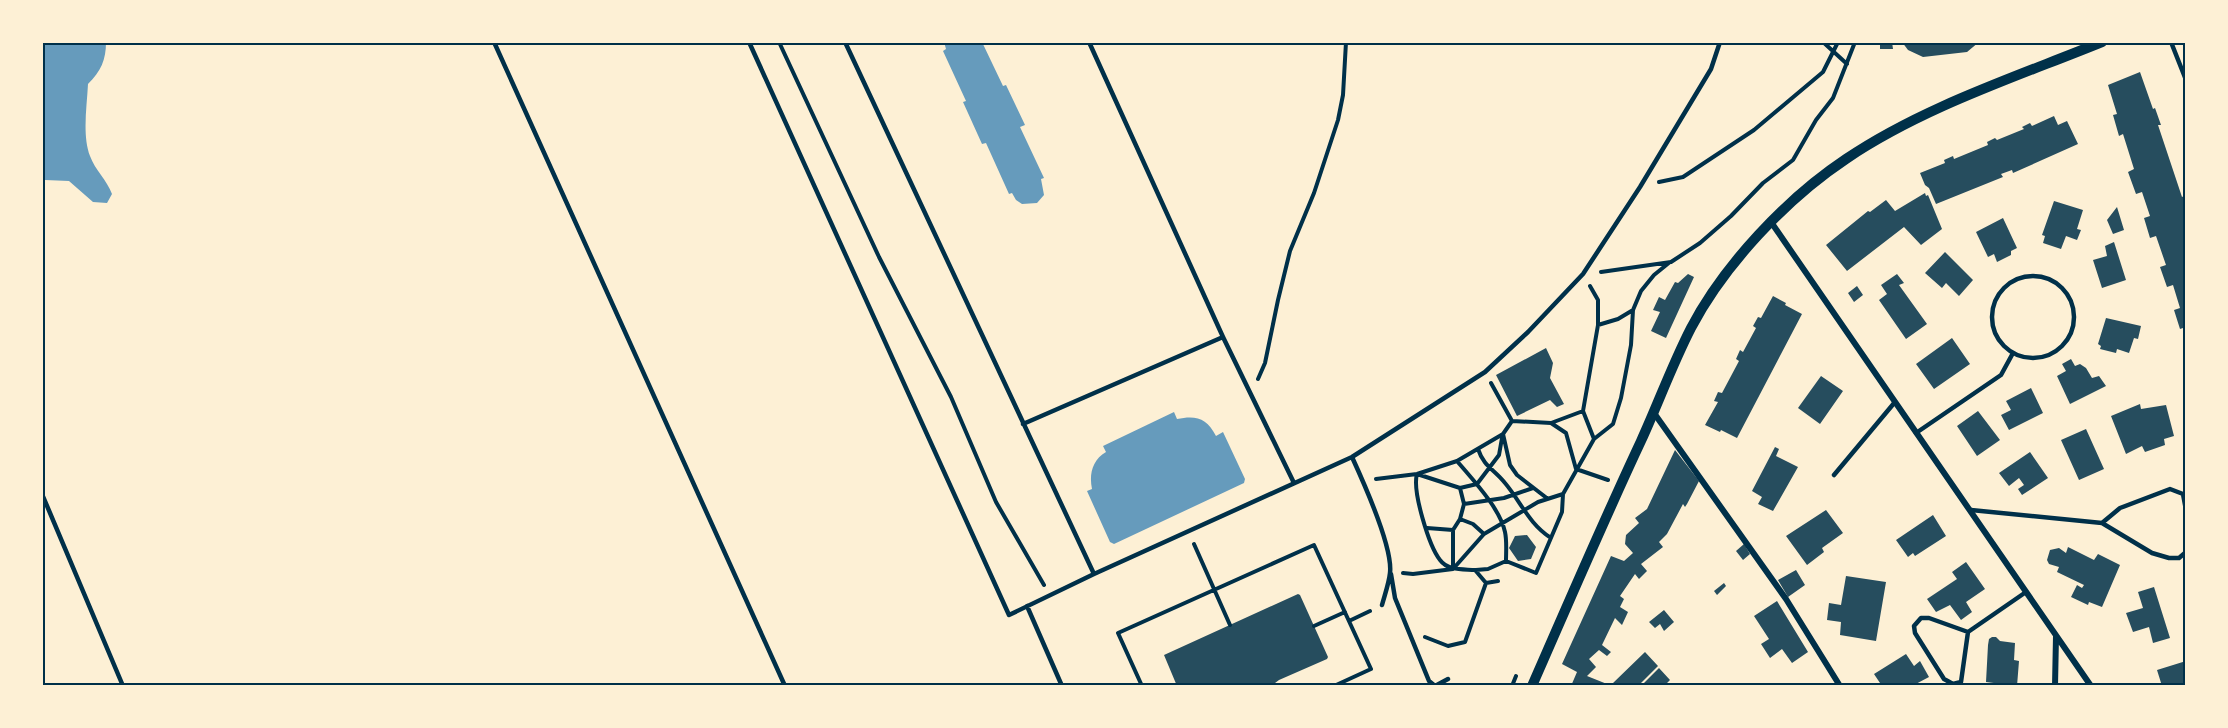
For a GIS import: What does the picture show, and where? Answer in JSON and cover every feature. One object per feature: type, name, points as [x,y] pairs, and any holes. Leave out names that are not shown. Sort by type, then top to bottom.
[{"type":"street","points":[[1532,686],[1690,329],[1705,303],[1731,267],[1771,222],[1820,179],[1874,141],[1940,108],[2102,42]]},
{"type":"street","points":[[1771,222],[2091,686]]},
{"type":"street","points":[[1654,413],[1786,598],[1839,686]]},
{"type":"street","points":[[2055,686],[2056,635]]},
{"type":"lane","points":[[494,42],[785,686]]},
{"type":"lane","points":[[749,42],[1009,615],[1352,457],[1485,372],[1528,332],[1583,274],[1640,187],[1711,69],[1720,42]]},
{"type":"lane","points":[[845,42],[1094,574]]},
{"type":"lane","points":[[1089,42],[1223,337],[1294,483]]},
{"type":"lane","points":[[2170,42],[2186,80]]},
{"type":"lane","points":[[2039,276],[2054,281],[2067,292],[2074,306],[2075,323],[2070,338],[2059,351],[2044,358],[2028,359],[2013,354],[2000,343],[1993,328],[1992,312],[1997,296],[2008,284],[2022,277],[2039,276]]},
{"type":"lane","points":[[1023,424],[1223,337]]},
{"type":"lane","points":[[1916,433],[2001,375],[2013,354]]},
{"type":"lane","points":[[1834,476],[1894,402]]},
{"type":"lane","points":[[1352,457],[1363,481],[1388,553],[1395,598],[1408,634],[1429,681],[1435,686],[1448,679]]},
{"type":"lane","points":[[2102,523],[2120,508],[2170,489],[2182,494],[2186,510]]},
{"type":"lane","points":[[42,494],[123,686]]},
{"type":"lane","points":[[1971,510],[2102,523],[2152,553],[2179,558],[2186,552]]},
{"type":"lane","points":[[1382,604],[1390,571]]},
{"type":"lane","points":[[1968,632],[1929,618],[1922,618],[1914,626],[1915,633],[1944,679],[1953,684],[1960,682],[1963,675],[1968,632],[2026,592]]},
{"type":"lane","points":[[1028,606],[1062,686]]},
{"type":"path","points":[[779,42],[879,257],[951,397],[996,502],[1049,595]]},
{"type":"path","points":[[1251,393],[1265,363],[1290,252],[1314,193],[1338,120],[1343,95],[1346,42]]},
{"type":"path","points":[[1823,42],[1848,64]]},
{"type":"path","points":[[1640,187],[1683,177],[1754,130],[1823,72],[1839,42]]},
{"type":"path","points":[[1390,571],[1413,574],[1453,569],[1488,569],[1506,561],[1536,573],[1562,512],[1563,494],[1594,439],[1613,423],[1621,398],[1631,345],[1633,310],[1641,291],[1654,275],[1700,243],[1731,216],[1763,183],[1793,160],[1816,120],[1833,98],[1855,42]]},
{"type":"path","points":[[1594,439],[1583,411],[1598,325],[1598,300],[1583,274],[1671,262]]},
{"type":"path","points":[[1598,325],[1618,319],[1633,310]]},
{"type":"path","points":[[1485,372],[1512,421]]},
{"type":"path","points":[[1512,421],[1551,423],[1583,411]]},
{"type":"path","points":[[1417,474],[1460,488],[1477,484],[1499,455],[1503,434],[1512,421]]},
{"type":"path","points":[[1551,423],[1566,433],[1576,469]]},
{"type":"path","points":[[1363,481],[1417,474],[1457,461],[1503,434]]},
{"type":"path","points":[[1503,434],[1510,465],[1516,476],[1548,499]]},
{"type":"path","points":[[1478,449],[1482,462],[1505,482],[1523,511],[1540,531],[1551,538]]},
{"type":"path","points":[[1457,461],[1477,484],[1503,524],[1506,534],[1506,561]]},
{"type":"path","points":[[1576,469],[1599,477]]},
{"type":"path","points":[[1417,474],[1415,482],[1417,498],[1427,528],[1440,561],[1453,569]]},
{"type":"path","points":[[1453,569],[1453,530],[1460,519],[1464,504],[1460,488]]},
{"type":"path","points":[[1464,504],[1514,496],[1533,488]]},
{"type":"path","points":[[1453,569],[1484,534],[1523,511],[1563,494]]},
{"type":"path","points":[[1460,519],[1473,524],[1484,534]]},
{"type":"path","points":[[1427,528],[1453,530]]},
{"type":"path","points":[[1142,686],[1118,633],[1314,545],[1371,669],[1334,686]]},
{"type":"path","points":[[1196,548],[1230,625]]},
{"type":"path","points":[[1475,570],[1486,584]]},
{"type":"path","points":[[1486,584],[1498,581]]},
{"type":"path","points":[[1408,634],[1418,634],[1448,646],[1465,642],[1486,584]]},
{"type":"path","points":[[1349,621],[1382,604]]},
{"type":"path","points":[[1314,626],[1345,612]]},
{"type":"water","points":[[42,42],[106,42],[102,65],[88,84],[86,130],[90,156],[112,194],[107,203],[93,202],[69,181],[45,180],[42,177]]},
{"type":"water","points":[[944,42],[982,42],[1025,125],[1020,127],[1044,178],[1041,179],[1044,195],[1037,203],[1022,204],[1012,193],[1009,194],[986,143],[982,144],[963,102],[966,101],[943,51],[946,49]]},
{"type":"water","points":[[1174,412],[1177,419],[1190,417],[1200,419],[1209,425],[1216,436],[1223,432],[1245,479],[1244,483],[1114,544],[1110,542],[1087,491],[1092,489],[1091,473],[1097,459],[1106,452],[1103,446]]},
{"type":"building","points":[[1880,42],[1892,42],[1893,49],[1880,49]]},
{"type":"building","points":[[1902,42],[1979,42],[1967,52],[1923,57],[1908,50]]},
{"type":"building","points":[[2140,72],[2161,125],[2158,125],[2182,197],[2184,196],[2186,200],[2186,327],[2180,329],[2174,310],[2180,308],[2173,285],[2167,287],[2160,267],[2166,265],[2156,236],[2150,238],[2144,218],[2150,216],[2142,192],[2136,194],[2128,172],[2134,169],[2123,134],[2119,136],[2113,115],[2117,114],[2108,85]]},
{"type":"building","points":[[2054,116],[2058,125],[2067,121],[2078,144],[2013,173],[2012,170],[2001,174],[2003,177],[1936,204],[1920,173],[1945,163],[1944,160],[1953,156],[1954,159],[1988,145],[1987,142],[1995,138],[1997,140],[2024,129],[2022,127],[2030,123],[2032,126]]},
{"type":"building","points":[[1925,193],[1926,196],[1928,195],[1942,229],[1921,245],[1904,227],[1847,271],[1826,245],[1868,211],[1870,212],[1886,200],[1895,211]]},
{"type":"building","points":[[2054,201],[2083,210],[2077,229],[2081,230],[2077,240],[2066,236],[2061,249],[2043,243],[2045,236],[2042,235]]},
{"type":"building","points":[[2117,207],[2124,230],[2113,234],[2107,220]]},
{"type":"building","points":[[2003,218],[2017,248],[2011,251],[2011,255],[1997,262],[1994,254],[1988,257],[1976,232]]},
{"type":"building","points":[[2114,242],[2126,280],[2102,288],[2093,260],[2107,256],[2105,246]]},
{"type":"building","points":[[1945,252],[1973,280],[1959,296],[1946,283],[1942,288],[1925,273]]},
{"type":"building","points":[[1688,274],[1694,277],[1666,338],[1651,331],[1660,312],[1653,310],[1659,297],[1665,300],[1675,282],[1678,283]]},
{"type":"building","points":[[1897,274],[1904,283],[1899,285],[1927,324],[1906,339],[1879,300],[1887,294],[1881,285]]},
{"type":"building","points":[[1857,286],[1863,295],[1854,302],[1848,293]]},
{"type":"building","points":[[1773,296],[1802,314],[1737,438],[1705,425],[1718,402],[1714,401],[1718,392],[1722,393],[1739,361],[1736,359],[1740,350],[1743,352],[1756,328],[1753,326],[1758,317],[1761,318]]},
{"type":"building","points":[[2106,318],[2141,326],[2138,339],[2134,338],[2129,353],[2117,349],[2116,353],[2100,349],[2101,346],[2098,344]]},
{"type":"building","points":[[1952,338],[1970,364],[1934,389],[1916,364]]},
{"type":"building","points":[[1546,348],[1553,363],[1550,378],[1564,404],[1557,407],[1550,400],[1517,416],[1496,375]]},
{"type":"building","points":[[2071,359],[2075,366],[2080,364],[2086,368],[2092,378],[2099,376],[2106,386],[2070,404],[2057,376],[2066,371],[2062,364]]},
{"type":"building","points":[[1821,376],[1843,391],[1820,424],[1798,408]]},
{"type":"building","points":[[2031,388],[2043,413],[2009,430],[2001,415],[2011,410],[2006,401]]},
{"type":"building","points":[[2140,404],[2141,409],[2166,405],[2174,436],[2164,439],[2165,445],[2145,452],[2142,446],[2126,454],[2111,416]]},
{"type":"building","points":[[1978,411],[2000,440],[1977,456],[1957,426]]},
{"type":"building","points":[[2086,429],[2104,469],[2079,480],[2061,440]]},
{"type":"building","points":[[1775,447],[1779,449],[1776,456],[1798,467],[1773,511],[1758,504],[1762,497],[1752,491]]},
{"type":"building","points":[[1675,450],[1699,481],[1687,504],[1685,507],[1683,504],[1667,534],[1659,542],[1663,547],[1641,564],[1647,571],[1639,579],[1635,574],[1620,596],[1624,599],[1620,607],[1628,612],[1622,625],[1615,618],[1602,645],[1611,652],[1607,656],[1599,650],[1589,659],[1596,667],[1587,676],[1612,686],[1571,686],[1577,672],[1562,664],[1611,556],[1624,561],[1633,553],[1625,544],[1626,535],[1639,523],[1635,518],[1647,509]]},
{"type":"building","points":[[2030,452],[2048,478],[2022,495],[2018,489],[2024,485],[2019,478],[2009,486],[1999,473]]},
{"type":"building","points":[[1826,510],[1843,533],[1822,548],[1824,552],[1807,565],[1786,536]]},
{"type":"building","points":[[1933,515],[1946,536],[1915,556],[1913,553],[1908,557],[1896,540]]},
{"type":"building","points":[[1527,535],[1536,547],[1531,559],[1518,561],[1509,548],[1515,536]]},
{"type":"building","points":[[1744,544],[1750,554],[1743,560],[1736,551]]},
{"type":"building","points":[[2068,547],[2094,560],[2098,554],[2120,565],[2102,607],[2089,602],[2088,605],[2071,597],[2077,585],[2082,588],[2084,585],[2057,572],[2059,567],[2049,564],[2047,560],[2050,550],[2059,548],[2066,553]]},
{"type":"building","points":[[1966,562],[1985,589],[1966,602],[1972,612],[1961,620],[1950,605],[1936,612],[1927,599],[1957,579],[1952,572]]},
{"type":"building","points":[[1796,570],[1805,585],[1788,597],[1778,580]]},
{"type":"building","points":[[1846,576],[1886,582],[1876,641],[1840,635],[1841,622],[1827,620],[1829,603],[1841,605]]},
{"type":"building","points":[[1724,583],[1726,586],[1717,595],[1714,591]]},
{"type":"building","points":[[2154,587],[2170,638],[2153,643],[2149,627],[2133,632],[2126,613],[2143,608],[2138,592]]},
{"type":"building","points":[[1298,594],[1327,659],[1279,680],[1271,686],[1177,686],[1164,655]]},
{"type":"building","points":[[1777,601],[1808,652],[1792,663],[1782,649],[1770,658],[1761,644],[1769,639],[1754,616]]},
{"type":"building","points":[[1664,610],[1674,622],[1664,631],[1660,624],[1655,628],[1649,622]]},
{"type":"building","points":[[1992,637],[2000,641],[2015,643],[2014,660],[2019,661],[2017,686],[1986,682],[1988,645]]},
{"type":"building","points":[[1645,652],[1658,666],[1638,686],[1616,686],[1613,683]]},
{"type":"building","points":[[1906,654],[1914,666],[1920,661],[1929,677],[1912,686],[1882,686],[1874,674]]},
{"type":"building","points":[[2186,661],[2186,686],[2162,686],[2157,670]]},
{"type":"building","points":[[1659,668],[1670,680],[1664,686],[1641,686]]}]
